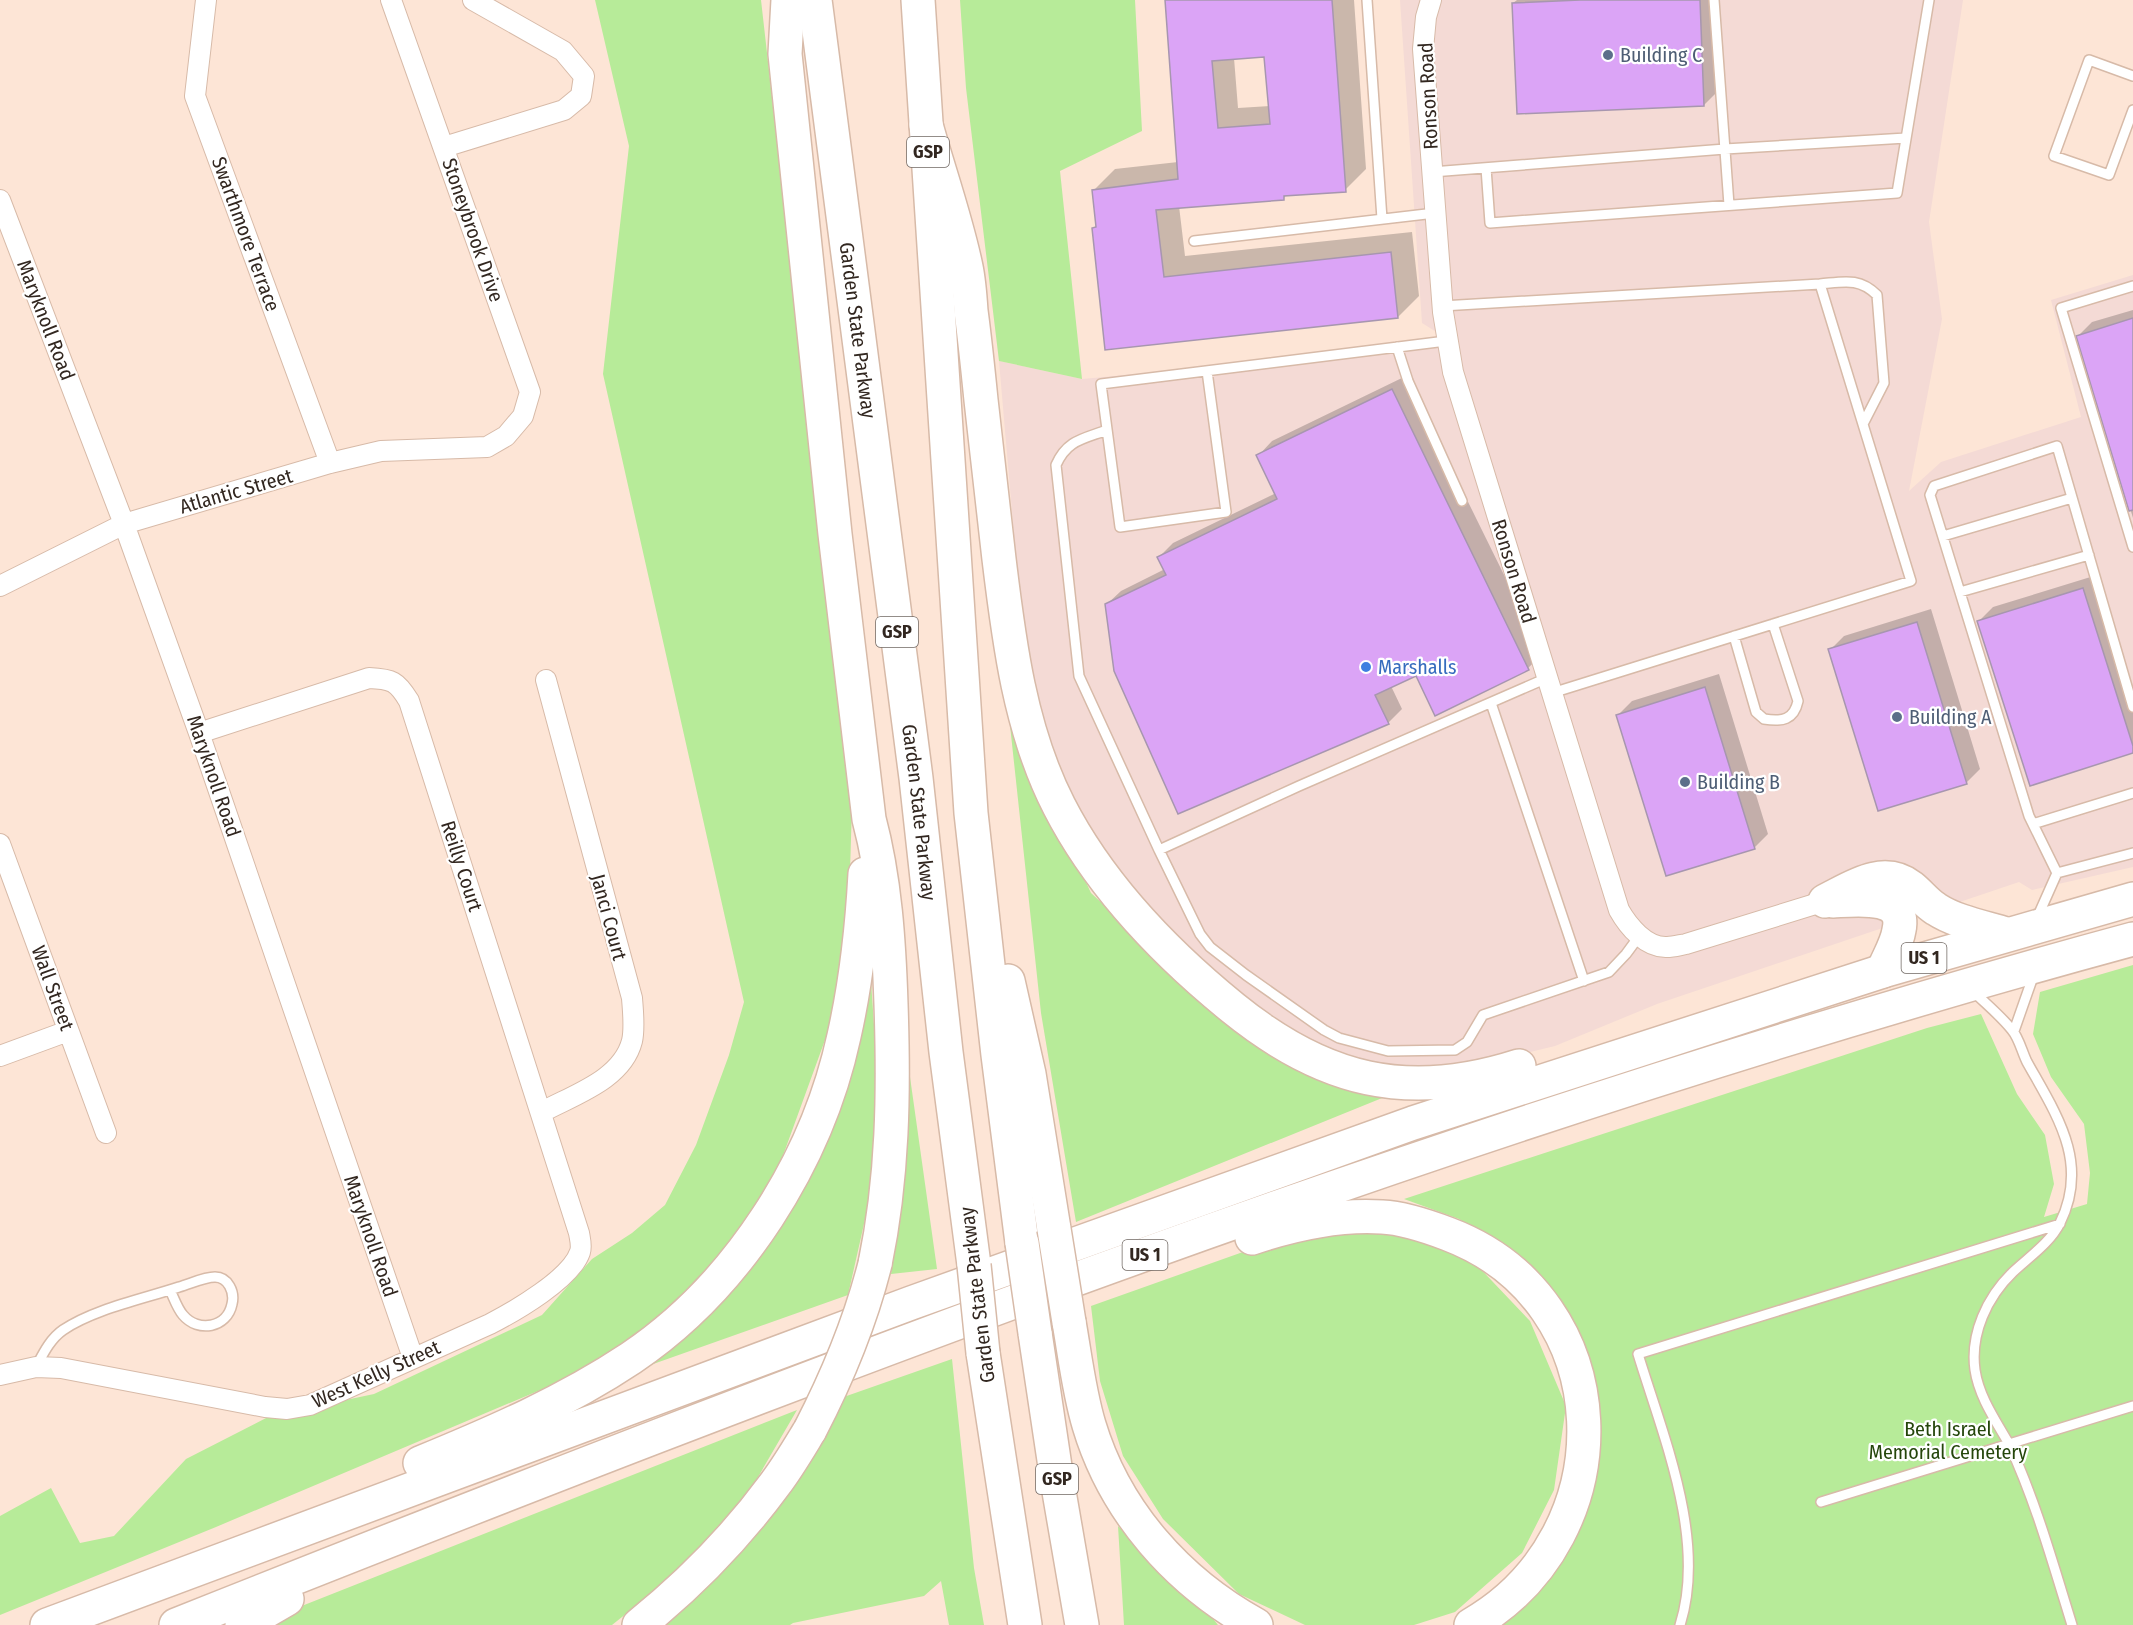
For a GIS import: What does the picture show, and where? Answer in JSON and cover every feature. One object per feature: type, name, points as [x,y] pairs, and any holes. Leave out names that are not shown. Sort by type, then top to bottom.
[{"type":"highway","points":[[639,1625],[705,1566],[745,1522],[777,1482],[810,1430],[850,1347],[865,1304],[885,1216],[890,1172],[893,1086],[890,966],[877,848],[869,819],[835,534],[785,54],[788,0]]},
{"type":"highway","name":"Garden State Parkway","points":[[815,0],[915,767],[946,1052],[974,1265],[983,1353],[1025,1625]]},
{"type":"highway","name":"GSP","points":[[918,0],[971,813],[1022,1243],[1057,1480],[1082,1625]]},
{"type":"highway","points":[[926,125],[966,268],[1005,606],[1021,696],[1037,751],[1057,803],[1084,850],[1129,909],[1191,972],[1262,1030],[1322,1064],[1382,1081],[1421,1084],[1466,1080],[1506,1070],[1616,1035],[1716,1023]]},
{"type":"highway","points":[[971,813],[1029,1074],[1069,1322],[1089,1426],[1123,1500],[1157,1546],[1214,1599],[1256,1625]]},
{"type":"highway","points":[[51,1623],[241,1535],[489,1434],[541,1410],[631,1358],[669,1329],[700,1300],[732,1266],[780,1197],[801,1158],[834,1074],[844,1038],[859,953],[869,819]]},
{"type":"highway","points":[[1825,901],[1865,881],[1888,878],[1910,886],[1944,914],[2020,930]]},
{"type":"highway","name":"US 1","points":[[51,1623],[911,1303],[1413,1123],[1883,970],[2133,899]]},
{"type":"highway","points":[[1825,901],[1875,900],[1895,909],[1900,919],[1900,928],[1883,970]]},
{"type":"highway","name":"US 1","points":[[176,1625],[516,1490],[1084,1276],[1329,1189],[1715,1061],[1967,985],[2133,939]]},
{"type":"highway","points":[[1084,1276],[1192,1258],[1287,1227],[1359,1216],[1384,1217],[1433,1228],[1460,1238],[1504,1264],[1525,1284],[1542,1305],[1557,1325],[1568,1347],[1582,1392],[1585,1437],[1574,1500],[1557,1539],[1522,1587],[1471,1625]]},
{"type":"highway","points":[[242,1625],[282,1602],[516,1490]]},
{"type":"street","name":"Swarthmore Terrace","points":[[206,0],[195,96],[330,463]]},
{"type":"street","name":"Stoneybrook Drive","points":[[391,0],[530,392],[523,416],[506,436],[487,447]]},
{"type":"street","points":[[444,147],[564,110],[581,96],[584,76],[563,51],[473,0]]},
{"type":"street","name":"Ronson Road","points":[[1431,0],[1426,17],[1423,49],[1446,341],[1453,372],[1619,910],[1628,926],[1654,945],[1665,948],[1686,944],[1825,901]]},
{"type":"street","name":"Maryknoll Road","points":[[0,200],[124,524],[199,733],[413,1358]]},
{"type":"street","name":"Atlantic Street","points":[[0,586],[124,524],[330,463],[381,451],[487,447]]},
{"type":"street","name":"Reilly Court","points":[[199,733],[369,678],[388,678],[400,686],[409,701],[542,1112],[579,1233],[581,1250]]},
{"type":"street","name":"Janci Court","points":[[542,1112],[609,1076],[622,1060],[632,1042],[633,1023],[632,998],[546,680]]},
{"type":"street","name":"Wall Street","points":[[0,844],[106,1133]]},
{"type":"street","points":[[0,1056],[68,1031]]},
{"type":"street","name":"West Kelly Street","points":[[0,1375],[36,1367],[61,1368],[265,1407],[287,1409],[310,1405],[518,1310],[573,1265],[581,1250]]},
{"type":"lane","points":[[1367,0],[1382,219]]},
{"type":"lane","points":[[1714,0],[1729,205]]},
{"type":"lane","points":[[1486,168],[1490,223],[1897,193],[1929,0]]},
{"type":"lane","points":[[2133,76],[2089,60],[2054,156],[2109,175],[2133,111]]},
{"type":"lane","points":[[1432,172],[1725,149],[1906,138]]},
{"type":"lane","points":[[1194,241],[1436,213]]},
{"type":"lane","points":[[1442,306],[1854,281],[1868,286],[1877,295],[1884,383],[1863,424]]},
{"type":"lane","points":[[1159,850],[1491,703],[1734,636],[1911,581],[1820,284]]},
{"type":"lane","points":[[2133,286],[2061,308],[2133,547]]},
{"type":"lane","points":[[1207,371],[1226,512],[1120,527],[1101,384],[1446,341]]},
{"type":"lane","points":[[1397,348],[1408,381],[1462,501]]},
{"type":"lane","points":[[1107,430],[1071,443],[1061,454],[1056,465],[1079,676],[1159,850],[1200,934],[1210,947],[1339,1038],[1388,1051],[1445,1052],[1455,1050],[1467,1042],[1483,1015],[1609,972],[1640,935]]},
{"type":"lane","points":[[2057,873],[2033,824],[1930,495],[1934,486],[2057,446],[2133,707]]},
{"type":"lane","points":[[1943,536],[2072,498]]},
{"type":"lane","points":[[1960,592],[2089,555]]},
{"type":"lane","points":[[1734,636],[1756,712],[1764,719],[1780,721],[1791,717],[1796,711],[1798,701],[1773,624]]},
{"type":"lane","points":[[1491,703],[1584,981]]},
{"type":"lane","points":[[2033,824],[2133,793]]},
{"type":"lane","points":[[2020,930],[2057,873],[2133,853]]},
{"type":"lane","points":[[2014,1031],[2037,965]]},
{"type":"lane","points":[[1967,985],[2014,1031],[2022,1052],[2058,1116],[2069,1144],[2072,1172],[2068,1199],[2060,1224],[2043,1246],[1993,1295],[1981,1319],[1976,1343],[1975,1370],[1993,1418],[2009,1444],[2032,1499],[2072,1625]]},
{"type":"lane","points":[[1680,1625],[1687,1587],[1689,1552],[1685,1518],[1638,1354],[2060,1224]]},
{"type":"lane","points":[[36,1367],[51,1342],[61,1332],[73,1324],[105,1311],[170,1290],[213,1277],[222,1278],[229,1285],[233,1300],[228,1315],[221,1323],[205,1326],[189,1321],[170,1290]]},
{"type":"lane","points":[[1821,1502],[2133,1406]]},
{"type":"shaded area","points":[[1400,0],[1963,0],[1929,222],[1942,319],[1909,491],[1941,462],[2081,417],[2051,300],[2133,275],[2133,867],[2032,890],[2019,882],[1657,1004],[1555,1046],[1446,1072],[1356,1062],[1297,1044],[1227,988],[1106,866],[1065,794],[1026,674],[999,361],[1082,379],[1457,345],[1422,323]]},
{"type":"green space","points":[[595,0],[761,0],[852,805],[848,939],[829,1029],[769,1194],[707,1277],[624,1343],[564,1380],[216,1527],[0,1615],[0,1516],[51,1488],[80,1543],[114,1536],[186,1459],[270,1416],[374,1394],[542,1315],[592,1259],[632,1233],[665,1205],[696,1145],[729,1055],[744,1002],[603,374],[629,146]]},
{"type":"green space","points":[[960,0],[1135,0],[1142,131],[1060,171],[1082,379],[999,361],[966,88]]},
{"type":"green space","points":[[1009,716],[1091,893],[1239,1030],[1392,1094],[1076,1222],[1041,1013]]},
{"type":"green space","name":"Beth Israel Memorial Cemetery","points":[[2133,965],[2133,1625],[1495,1625],[1513,1617],[1579,1525],[1586,1371],[1561,1300],[1524,1261],[1459,1219],[1404,1199],[1927,1028],[1981,1014],[2017,1094],[2045,1135],[2054,1184],[2044,1217],[2087,1204],[2090,1173],[2084,1124],[2051,1077],[2033,1034],[2040,992]]},
{"type":"green space","points":[[870,967],[877,1068],[875,1175],[848,1295],[625,1374],[803,1177]]},
{"type":"green space","points":[[910,1077],[937,1269],[891,1274],[901,1189]]},
{"type":"green space","points":[[1385,1228],[1474,1262],[1530,1321],[1566,1406],[1554,1490],[1522,1553],[1455,1612],[1414,1625],[1305,1625],[1239,1594],[1163,1519],[1123,1456],[1100,1381],[1091,1306],[1257,1247]]},
{"type":"green space","points":[[952,1359],[974,1568],[984,1625],[949,1625],[941,1581],[924,1596],[790,1625],[655,1625],[838,1399]]},
{"type":"green space","points":[[797,1410],[737,1513],[662,1585],[612,1625],[265,1625],[284,1613]]},
{"type":"green space","points":[[1118,1526],[1202,1605],[1218,1625],[1124,1625]]},
{"type":"building","points":[[1165,0],[1332,0],[1346,192],[1284,196],[1284,200],[1156,210],[1164,277],[1391,252],[1398,318],[1105,350],[1092,228],[1096,227],[1092,190],[1178,179]],"holes":[[[1264,57],[1270,124],[1218,128],[1212,61]]]},
{"type":"building","name":"Building C","points":[[1580,0],[1700,0],[1704,106],[1517,114],[1512,3]]},
{"type":"building","points":[[2133,318],[2133,510],[2129,511],[2076,336]]},
{"type":"building","points":[[1392,389],[1529,670],[1435,716],[1416,676],[1375,695],[1389,724],[1178,814],[1114,671],[1105,604],[1166,575],[1157,557],[1277,499],[1256,455]]},
{"type":"building","points":[[2083,588],[2133,746],[2133,753],[2030,786],[1977,621]]},
{"type":"building","name":"Building A","points":[[1917,622],[1967,784],[1878,811],[1828,649]]},
{"type":"building","name":"Building B","points":[[1705,687],[1755,849],[1666,876],[1616,715]]},
{"type":"place","name":"Building C","points":[[1608,55]]},
{"type":"place","name":"Marshalls","points":[[1366,667]]},
{"type":"place","name":"Building A","points":[[1897,717]]},
{"type":"place","name":"Building B","points":[[1685,782]]}]
